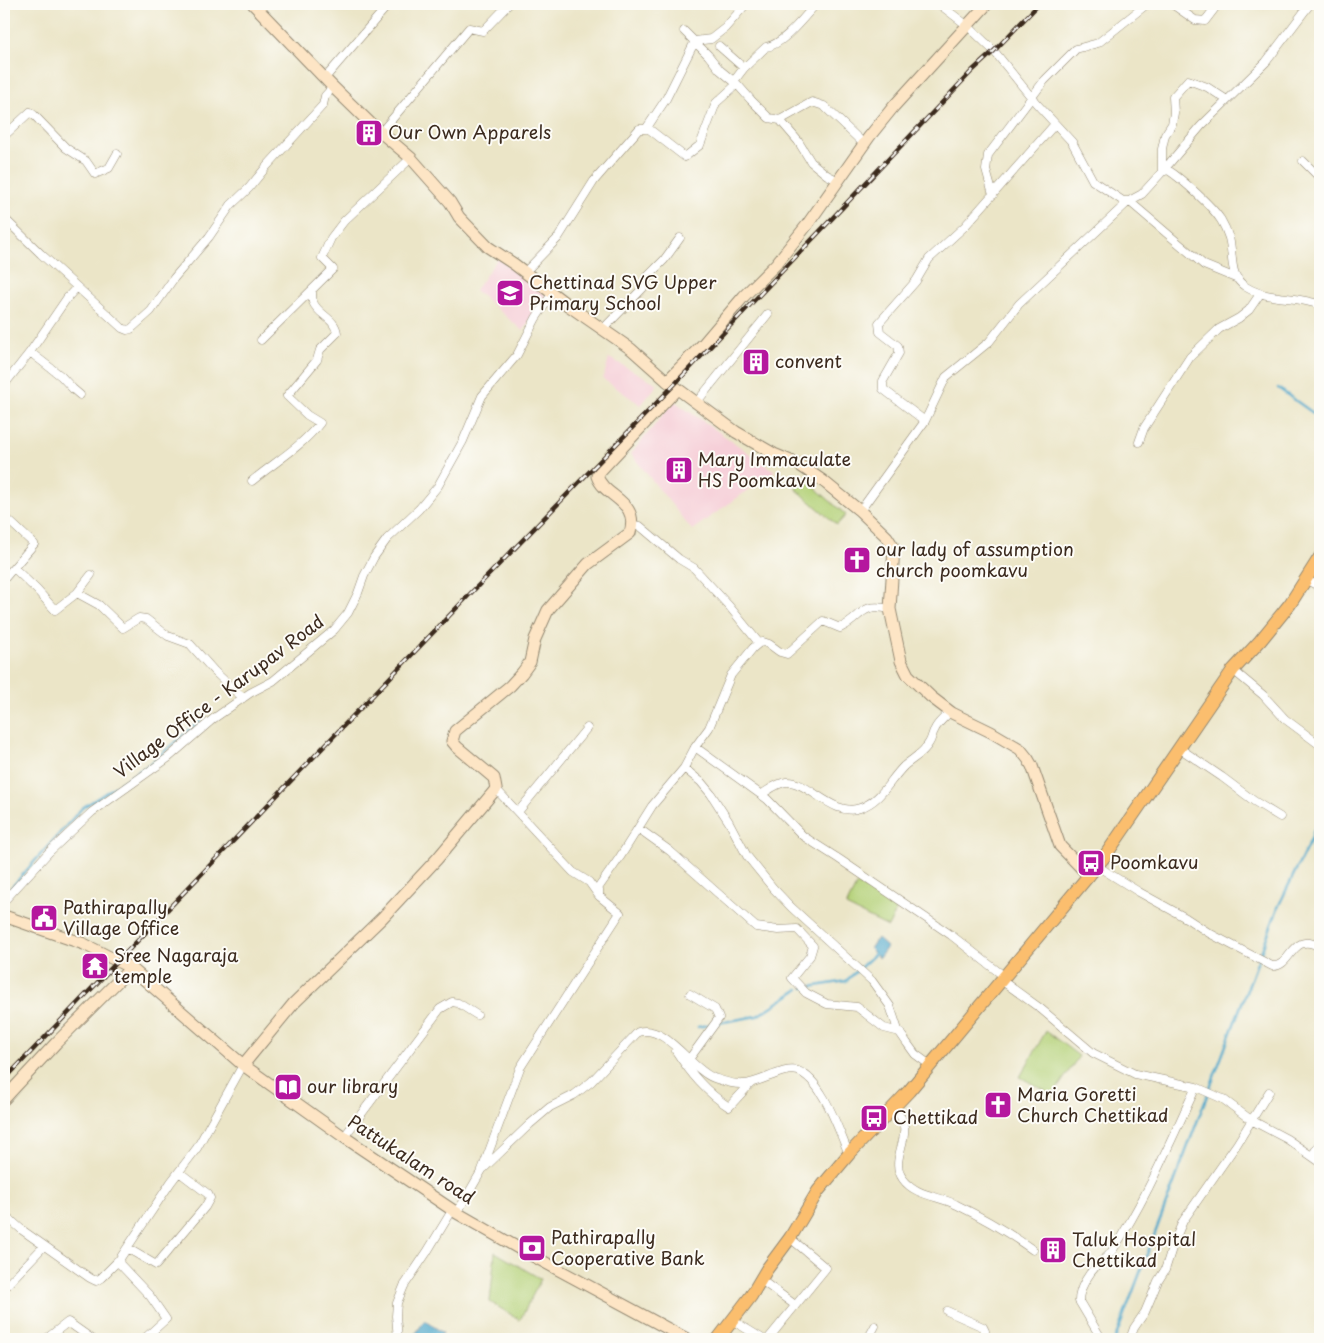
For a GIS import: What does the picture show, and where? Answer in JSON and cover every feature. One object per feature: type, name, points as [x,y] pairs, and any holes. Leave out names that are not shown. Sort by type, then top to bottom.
[{"type":"main road","points":[[718,1339],[751,1296],[790,1238],[818,1191],[848,1154],[893,1108],[930,1065],[1093,871],[1233,670],[1290,604],[1320,557]]},
{"type":"street","points":[[253,4],[371,124],[411,158],[450,202],[460,217],[488,247],[631,349],[677,389],[748,440],[798,464],[814,475],[860,511],[887,537],[894,548],[890,609],[901,661],[908,675],[950,712],[1009,742],[1020,750],[1028,759],[1039,783],[1060,846],[1093,871],[1139,892],[1186,918],[1208,933],[1272,966],[1277,967],[1294,948],[1301,944],[1308,943],[1320,948]]},
{"type":"street","points":[[4,218],[122,328],[131,329],[151,311],[174,278],[209,237],[231,205],[249,188],[323,105],[329,82],[390,4]]},
{"type":"street","points":[[382,132],[469,28],[483,31],[509,4]]},
{"type":"street","points":[[695,41],[711,39],[725,28],[746,4]]},
{"type":"street","points":[[525,272],[558,238],[594,182],[639,129],[649,129],[685,157],[700,145],[716,102],[735,82],[744,68],[766,46],[772,46],[798,24],[816,4]]},
{"type":"street","points":[[939,4],[968,26],[994,51],[1072,142],[1093,181],[1123,201],[1129,202],[1204,265],[1238,280]]},
{"type":"street","points":[[667,381],[704,343],[744,296],[776,264],[807,225],[837,180],[894,106],[987,4]]},
{"type":"street","points":[[993,195],[986,170],[988,155],[1044,81],[1076,49],[1098,43],[1147,4]]},
{"type":"street","points":[[1172,4],[1195,20],[1205,21],[1218,4]]},
{"type":"street","points":[[860,511],[925,421],[946,376],[989,342],[1020,304],[1129,202],[1142,194],[1201,126],[1266,62],[1310,4]]},
{"type":"street","points":[[684,31],[720,70],[735,82],[769,118],[780,120],[798,141],[811,162],[827,175],[837,180]]},
{"type":"street","points":[[646,129],[666,99],[695,41]]},
{"type":"street","points":[[719,46],[744,68]]},
{"type":"street","points":[[1162,172],[1162,149],[1165,135],[1172,124],[1173,97],[1178,91],[1188,80],[1207,87],[1227,100]]},
{"type":"street","points":[[780,120],[812,102],[824,106],[864,144]]},
{"type":"street","points":[[4,136],[30,112],[66,148],[86,161],[95,174],[109,168],[117,154]]},
{"type":"street","points":[[925,421],[883,389],[883,382],[899,354],[898,346],[880,332],[879,323],[916,281],[929,259],[965,226],[1056,124]]},
{"type":"street","points":[[261,340],[333,269],[322,258],[331,238],[344,221],[411,158]]},
{"type":"street","points":[[1303,161],[1320,178]]},
{"type":"street","points":[[1162,172],[1165,169],[1171,172],[1209,206],[1220,220],[1229,238],[1233,270],[1238,280],[1244,286],[1260,294],[1311,301],[1320,305]]},
{"type":"street","points":[[603,329],[643,288],[648,276],[664,260],[680,238]]},
{"type":"street","points":[[4,385],[77,287]]},
{"type":"street","points":[[252,481],[284,458],[312,433],[320,423],[307,415],[287,396],[317,360],[320,350],[337,333],[336,326],[316,307],[313,301],[312,290]]},
{"type":"street","name":"Village Office - Karupav Road","points":[[4,901],[49,852],[92,812],[155,768],[213,718],[272,680],[329,636],[351,606],[374,557],[387,539],[419,509],[441,482],[463,441],[482,396],[517,355],[536,318],[552,294]]},
{"type":"street","points":[[1140,442],[1144,428],[1190,357],[1219,329],[1249,310],[1260,294]]},
{"type":"street","points":[[696,403],[768,314]]},
{"type":"street","points":[[30,352],[61,376],[80,395]]},
{"type":"street","points":[[398,1339],[397,1304],[404,1286],[482,1170],[520,1068],[620,913],[598,896],[588,882],[574,872],[496,789],[494,778],[452,741],[455,731],[510,686],[522,673],[530,662],[535,639],[548,610],[588,564],[630,533],[632,525],[630,512],[599,483],[597,476],[677,389]]},
{"type":"street","points":[[4,516],[34,544],[4,579]]},
{"type":"street","points":[[632,525],[640,526],[679,559],[694,568],[729,606],[759,643]]},
{"type":"street","points":[[14,568],[55,610],[77,593],[92,575]]},
{"type":"street","points":[[1305,579],[1320,587]]},
{"type":"street","points":[[77,593],[99,605],[123,628],[139,618],[146,619],[168,636],[190,644],[214,671],[243,698]]},
{"type":"street","points":[[598,896],[599,887],[652,806],[684,768],[695,747],[709,728],[731,674],[753,648],[763,642],[787,654],[823,621],[840,628],[867,608],[878,606],[890,609]]},
{"type":"street","points":[[1233,670],[1263,695],[1285,719],[1320,745]]},
{"type":"street","points":[[762,794],[780,784],[788,782],[802,787],[829,803],[848,811],[859,809],[874,801],[904,767],[921,754],[930,742],[935,728],[950,712]]},
{"type":"street","points":[[518,812],[587,728]]},
{"type":"street","points":[[695,747],[762,794],[803,836],[951,935],[1093,1053],[1135,1074],[1196,1087],[1224,1099],[1251,1120],[1282,1135],[1320,1162]]},
{"type":"street","points":[[1179,748],[1280,817]]},
{"type":"street","points":[[684,768],[712,794],[748,856],[773,888],[791,907],[856,965],[881,992],[890,1006],[900,1032],[915,1054],[930,1065]]},
{"type":"street","points":[[4,1214],[44,1246],[90,1278],[96,1281],[101,1278],[127,1248],[197,1148],[243,1065],[294,1003],[382,918],[437,859],[496,789]]},
{"type":"street","points":[[638,828],[670,851],[756,927],[778,930],[797,928],[813,946],[810,956],[792,978],[806,993],[827,1004],[857,1007],[884,1028],[900,1032]]},
{"type":"street","name":"Pattukalam road","points":[[4,916],[84,944],[131,968],[243,1065],[344,1137],[455,1211],[520,1249],[686,1339]]},
{"type":"street","points":[[4,1099],[56,1043],[131,968]]},
{"type":"street","points":[[687,1062],[719,1018],[715,1009],[690,994]]},
{"type":"street","points":[[344,1137],[440,1009],[452,1002],[458,1003],[478,1015]]},
{"type":"street","points":[[482,1170],[550,1107],[574,1095],[591,1082],[638,1032],[644,1030],[669,1041],[687,1062],[704,1073],[731,1083],[751,1083],[789,1070],[798,1071],[820,1092],[828,1104],[848,1154]]},
{"type":"street","points":[[687,1062],[691,1074],[712,1096],[729,1107],[751,1083]]},
{"type":"street","points":[[1101,1338],[1080,1301],[1079,1294],[1098,1264],[1112,1252],[1142,1199],[1196,1087]]},
{"type":"street","points":[[1130,1339],[1165,1270],[1183,1221],[1237,1144],[1269,1092]]},
{"type":"street","points":[[893,1108],[901,1116],[905,1128],[898,1165],[904,1180],[920,1192],[956,1204],[1001,1228],[1033,1250]]},
{"type":"street","points":[[1312,1156],[1320,1143]]},
{"type":"street","points":[[127,1248],[156,1266],[206,1207],[210,1198],[208,1194],[179,1172]]},
{"type":"street","points":[[768,1339],[826,1268],[790,1238]]},
{"type":"street","points":[[4,1288],[44,1246]]},
{"type":"street","points":[[117,1261],[150,1296],[166,1319],[144,1339]]},
{"type":"street","points":[[760,1280],[795,1305]]},
{"type":"street","points":[[947,1311],[983,1328],[985,1331],[984,1339]]},
{"type":"street","points":[[732,1320],[763,1339]]},
{"type":"street","points":[[46,1339],[68,1322],[92,1339]]},
{"type":"street","points":[[868,1339],[875,1326]]},
{"type":"shaded area","name":"Chettinad SVG Upper Primary School","points":[[498,258],[546,295],[523,331],[475,290]]},
{"type":"shaded area","points":[[609,358],[658,384],[641,405],[603,379]]},
{"type":"shaded area","points":[[674,401],[775,471],[692,530],[631,454]]},
{"type":"green space","points":[[804,478],[846,515],[837,525],[795,488]]},
{"type":"green space","points":[[857,884],[899,905],[888,927],[846,906]]},
{"type":"green space","points":[[1046,1031],[1079,1056],[1053,1095],[1020,1077]]},
{"type":"green space","points":[[495,1252],[541,1279],[520,1320],[490,1302]]},
{"type":"water","points":[[877,938],[887,947],[879,958],[870,949]]},
{"type":"water","points":[[425,1320],[443,1333],[439,1339],[417,1339],[414,1336]]},
{"type":"waterway","points":[[1278,388],[1320,418]]},
{"type":"waterway","points":[[10,889],[82,808],[150,764],[202,719]]},
{"type":"waterway","points":[[1115,1339],[1279,905],[1311,839],[1320,813]]},
{"type":"waterway","points":[[804,988],[846,981],[877,952]]},
{"type":"waterway","points":[[718,1023],[757,1016],[799,989]]},
{"type":"waterway","points":[[698,1027],[713,1024]]},
{"type":"railway","points":[[4,1080],[469,595],[673,386],[972,71],[1039,4]]},
{"type":"place","name":"Our Own Apparels","points":[[369,133]]},
{"type":"place","name":"Chettinad SVG Upper Primary School","points":[[510,293]]},
{"type":"place","name":"convent","points":[[756,362]]},
{"type":"place","name":"Mary Immaculate HS Poomkavu","points":[[679,470]]},
{"type":"place","name":"our lady of assumption church poomkavu","points":[[857,560]]},
{"type":"place","name":"Poomkavu","points":[[1091,863]]},
{"type":"place","name":"Pathirapally Village Office","points":[[44,918]]},
{"type":"place","name":"Sree Nagaraja temple","points":[[95,966]]},
{"type":"place","name":"our library","points":[[288,1087]]},
{"type":"place","name":"Maria Goretti Church Chettikad","points":[[998,1105]]},
{"type":"place","name":"Chettikad","points":[[874,1118]]},
{"type":"place","name":"Pathirapally Cooperative Bank","points":[[532,1248]]},
{"type":"place","name":"Taluk Hospital Chettikad","points":[[1053,1250]]}]
